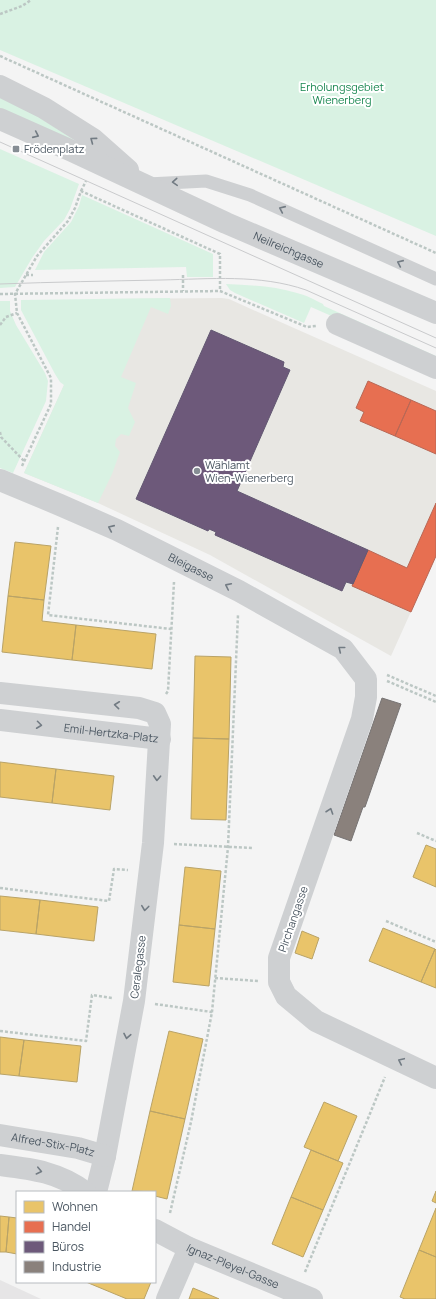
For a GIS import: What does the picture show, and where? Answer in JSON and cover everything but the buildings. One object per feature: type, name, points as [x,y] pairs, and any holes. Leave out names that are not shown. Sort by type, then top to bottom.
[{"type":"street","name":"Neilreichgasse","points":[[0,86],[44,108],[93,139],[143,184]]},
{"type":"street","name":"Neilreichgasse","points":[[0,119],[226,223],[436,312]]},
{"type":"street","points":[[337,324],[436,368]]},
{"type":"street","name":"Bleigasse","points":[[6,483],[117,530],[239,591],[343,649],[380,678]]},
{"type":"street","name":"Pirchangasse","points":[[278,982],[279,958],[362,719],[366,697],[380,678]]},
{"type":"street","name":"Emil-Hertzka-Platz","points":[[0,693],[139,708],[155,713],[160,724],[160,739],[0,720]]},
{"type":"street","name":"Ceralegasse","points":[[96,1191],[105,1156],[134,1001],[153,843],[160,739]]},
{"type":"street","points":[[278,982],[286,996],[316,1021],[436,1078]]},
{"type":"street","name":"Alfred-Stix-Platz","points":[[0,1135],[78,1148],[105,1156]]},
{"type":"street","points":[[0,1165],[49,1173],[74,1184],[84,1191]]},
{"type":"street","name":"Ignaz-Pleyel-Gasse","points":[[160,1233],[189,1248],[304,1296]]},
{"type":"street","points":[[167,1299],[189,1248]]},
{"type":"lane","name":"Neilreichgasse","points":[[143,184],[206,180],[250,195],[436,279]]},
{"type":"path","points":[[0,14],[22,6],[31,0]]},
{"type":"path","points":[[0,56],[436,253]]},
{"type":"path","points":[[6,483],[24,461],[51,404],[51,378],[17,313],[15,294],[46,245],[68,220],[75,208],[81,191],[220,254],[220,291]]},
{"type":"path","points":[[26,275],[33,275]]},
{"type":"path","points":[[183,275],[183,291]]},
{"type":"path","points":[[0,294],[220,291],[306,327],[337,324]]},
{"type":"path","points":[[0,326],[6,316],[17,313]]},
{"type":"path","points":[[0,432],[1,437],[24,461]]},
{"type":"path","points":[[60,505],[48,615],[171,630]]},
{"type":"path","points":[[155,713],[168,691],[175,560]]},
{"type":"path","points":[[160,1233],[191,1122],[212,1012],[228,847],[239,591]]},
{"type":"path","points":[[380,678],[436,696]]},
{"type":"path","points":[[380,678],[436,702]]},
{"type":"path","points":[[417,833],[436,841]]},
{"type":"path","points":[[153,843],[252,848]]},
{"type":"path","points":[[0,888],[109,901],[114,869],[150,873]]},
{"type":"path","points":[[386,921],[436,942]]},
{"type":"path","points":[[215,978],[243,981],[278,982]]},
{"type":"path","points":[[0,1031],[86,1041],[92,995],[212,1012]]},
{"type":"path","points":[[304,1296],[393,1058]]},
{"type":"shaded area","points":[[103,299],[229,299],[436,391],[436,556],[391,656],[210,555],[98,503],[24,473]]},
{"type":"shaded area","points":[[0,1280],[41,1299],[0,1299]]},
{"type":"green space","name":"Erholungsgebiet Wienerberg","points":[[0,0],[436,0],[436,236],[0,50]]},
{"type":"green space","points":[[0,94],[8,97],[85,147],[0,110]]},
{"type":"green space","points":[[0,149],[79,184],[70,209],[64,220],[44,241],[15,287],[0,288]]},
{"type":"green space","points":[[82,195],[213,254],[213,277],[187,277],[186,267],[35,270],[44,252],[71,222],[79,206]]},
{"type":"green space","points":[[226,284],[271,287],[304,295],[323,304],[324,306],[436,356],[436,362],[311,307],[304,323],[235,293],[230,290]]},
{"type":"green space","points":[[170,298],[171,306],[168,314],[151,307],[121,377],[136,383],[128,408],[135,422],[129,436],[121,434],[116,439],[115,446],[120,452],[112,474],[98,503],[24,473],[64,385],[55,374],[21,310],[21,300]]},
{"type":"green space","points":[[0,301],[10,301],[10,311],[16,325],[45,373],[48,381],[46,401],[13,473],[0,468]]},
{"type":"tram line","points":[[0,142],[436,338]]},
{"type":"tram line","points":[[0,284],[216,279],[271,282],[306,290],[436,348]]},
{"type":"place","name":"Frödenplatz","points":[[16,149]]},
{"type":"place","name":"Wählamt Wien-Wienerberg","points":[[197,471]]}]
